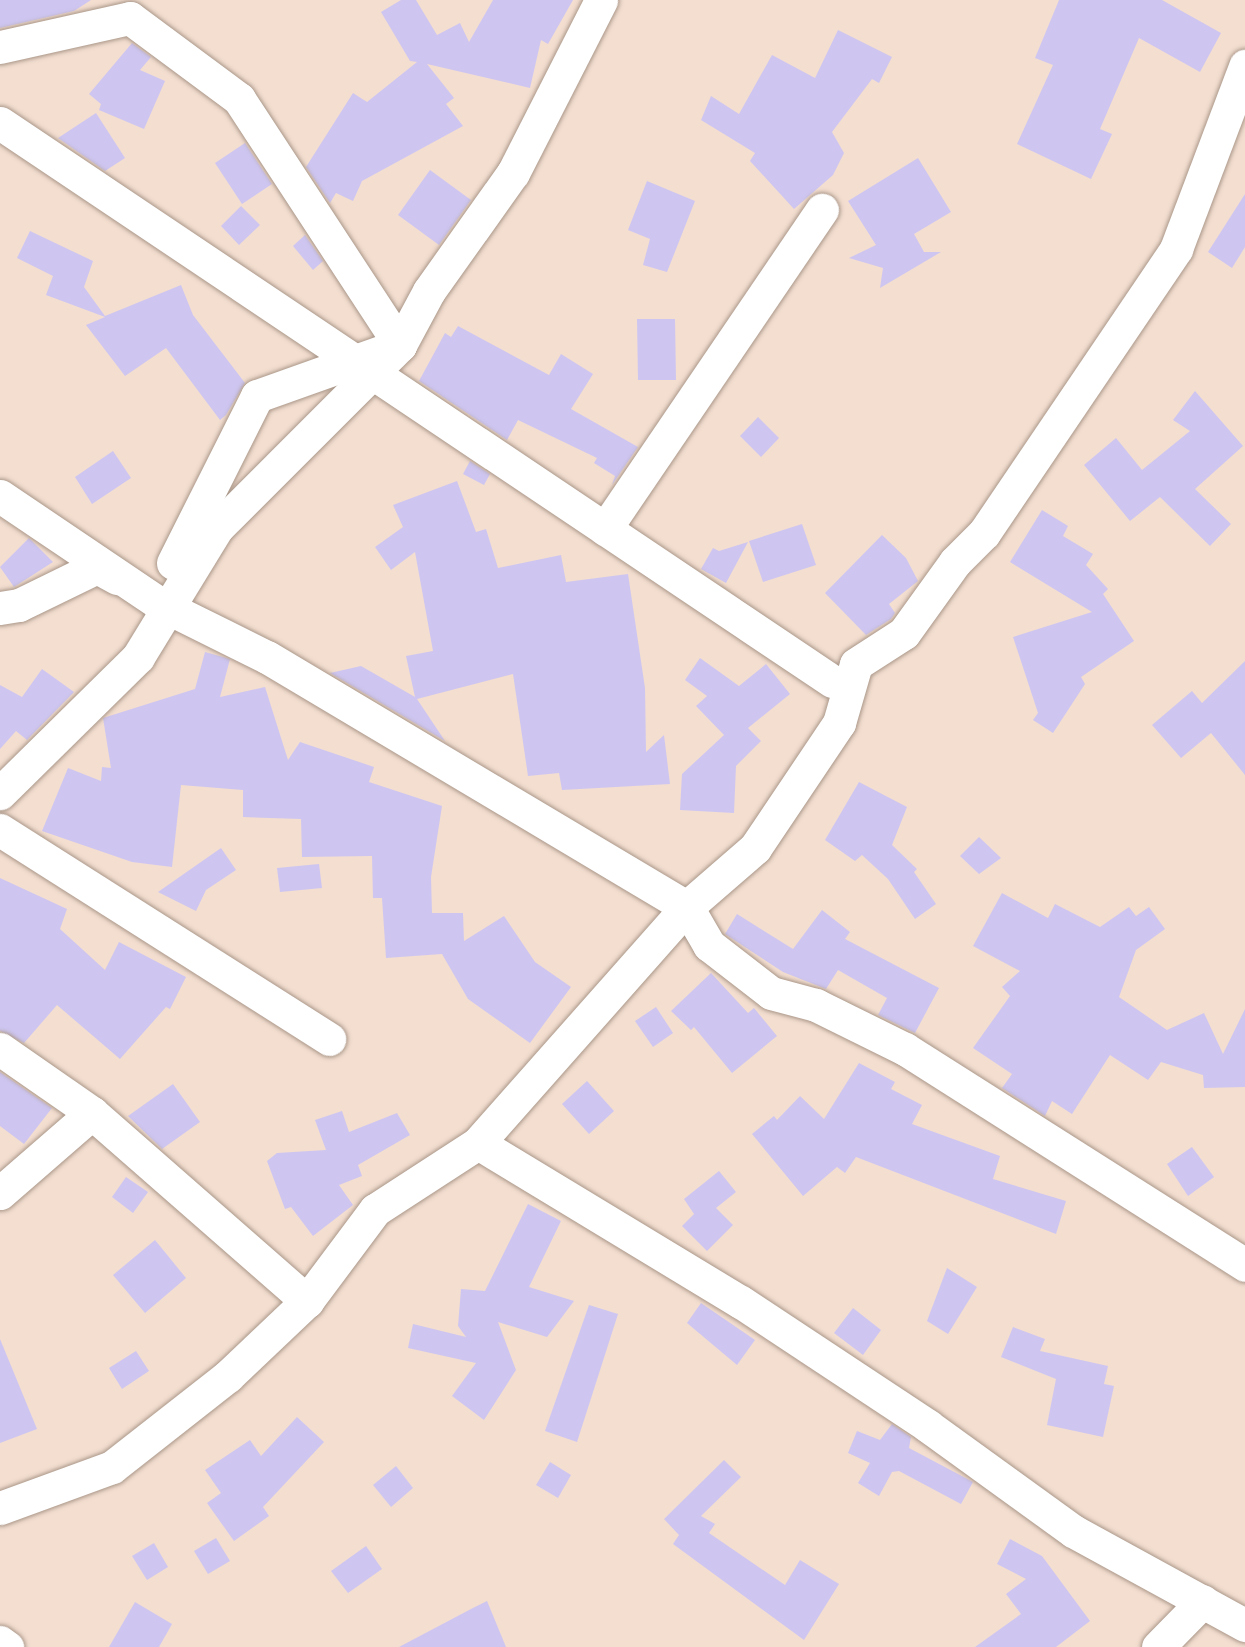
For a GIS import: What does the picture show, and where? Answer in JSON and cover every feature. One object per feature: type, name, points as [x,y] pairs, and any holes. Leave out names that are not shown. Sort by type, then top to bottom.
[{"type":"street","points":[[0,794],[138,657],[218,528],[400,345],[429,291],[513,173],[601,0]]},
{"type":"street","points":[[0,47],[130,18],[239,99],[400,345]]},
{"type":"street","points":[[0,1508],[112,1467],[228,1376],[307,1300],[375,1210],[478,1143],[687,907],[755,848],[839,723],[856,664],[904,633],[955,562],[984,533],[1176,249],[1245,66]]},
{"type":"street","points":[[0,123],[832,681]]},
{"type":"street","points":[[605,529],[822,210]]},
{"type":"street","points":[[155,600],[257,396],[400,345]]},
{"type":"street","points":[[0,496],[155,600]]},
{"type":"street","points":[[0,608],[19,605],[97,567],[155,600],[267,657],[687,907],[709,945],[771,993],[816,1005],[905,1049],[1245,1265]]},
{"type":"street","points":[[0,830],[329,1039]]},
{"type":"street","points":[[0,1049],[92,1113],[307,1300]]},
{"type":"street","points":[[0,1193],[92,1113]]},
{"type":"street","points":[[478,1143],[741,1302],[928,1426],[1073,1531],[1203,1601],[1242,1616]]},
{"type":"street","points":[[1158,1647],[1203,1601]]},
{"type":"street","points":[[0,1642],[7,1647]]},
{"type":"building","points":[[0,0],[91,0],[74,11],[0,28]]},
{"type":"building","points":[[401,0],[416,0],[437,35],[460,23],[469,42],[493,0],[573,0],[548,44],[541,40],[530,88],[427,64],[454,98],[446,104],[463,126],[362,181],[353,201],[336,193],[330,203],[306,167],[353,93],[367,102],[417,62],[410,61],[381,12]]},
{"type":"building","points":[[1059,0],[1162,0],[1221,33],[1200,72],[1139,38],[1100,129],[1112,134],[1091,179],[1017,144],[1053,65],[1035,58]]},
{"type":"building","points":[[838,30],[892,57],[879,83],[872,79],[832,132],[844,153],[833,175],[794,209],[750,161],[755,153],[701,120],[711,96],[739,114],[772,55],[815,78]]},
{"type":"building","points":[[132,43],[151,57],[140,70],[165,81],[144,129],[99,110],[101,104],[89,94]]},
{"type":"building","points":[[96,113],[125,158],[105,171],[58,138]]},
{"type":"building","points":[[245,143],[272,184],[242,204],[215,163]]},
{"type":"building","points":[[918,158],[951,212],[914,234],[924,252],[941,252],[880,288],[883,268],[849,258],[876,245],[848,201]]},
{"type":"building","points":[[430,170],[471,200],[439,245],[398,215]]},
{"type":"building","points":[[647,181],[695,201],[667,272],[643,265],[650,239],[628,230]]},
{"type":"building","points":[[1245,194],[1245,247],[1232,268],[1208,252]]},
{"type":"building","points":[[241,206],[260,225],[239,245],[221,226]]},
{"type":"building","points":[[30,231],[93,261],[84,287],[105,316],[181,285],[193,315],[245,383],[226,415],[220,420],[166,348],[125,376],[86,325],[105,317],[46,295],[53,276],[17,258]]},
{"type":"building","points":[[305,235],[323,261],[313,270],[293,246]]},
{"type":"building","points":[[637,319],[675,319],[676,380],[638,380]]},
{"type":"building","points":[[458,326],[549,375],[561,354],[593,374],[571,409],[638,447],[612,485],[615,476],[594,463],[597,458],[518,420],[507,440],[419,381],[445,333],[451,337]]},
{"type":"building","points":[[1195,391],[1243,446],[1195,489],[1231,524],[1210,546],[1160,497],[1130,521],[1084,465],[1116,438],[1142,470],[1190,431],[1173,420]]},
{"type":"building","points":[[758,417],[779,438],[761,457],[740,436]]},
{"type":"building","points":[[113,451],[131,478],[92,504],[75,477]]},
{"type":"building","points":[[470,461],[490,474],[484,485],[463,474]]},
{"type":"building","points":[[457,481],[476,532],[486,529],[498,568],[561,555],[566,582],[628,574],[645,688],[646,752],[664,735],[670,784],[562,790],[559,773],[528,776],[513,674],[417,699],[445,741],[330,673],[361,666],[415,697],[406,656],[433,651],[415,552],[391,570],[375,547],[403,527],[393,505]]},
{"type":"building","points":[[1042,510],[1068,526],[1063,536],[1093,554],[1086,565],[1108,589],[1103,594],[1134,641],[1081,677],[1085,684],[1053,733],[1033,720],[1038,713],[1013,637],[1092,612],[1010,562]]},
{"type":"building","points":[[802,524],[816,565],[763,582],[749,541]]},
{"type":"building","points":[[882,535],[906,558],[918,581],[889,604],[895,613],[891,619],[866,635],[825,593]]},
{"type":"building","points":[[29,538],[53,562],[14,587],[0,567]]},
{"type":"building","points":[[748,542],[726,583],[701,569],[713,548],[719,551]]},
{"type":"building","points":[[205,652],[230,659],[220,697],[265,687],[288,760],[300,742],[374,767],[369,782],[442,806],[431,877],[432,913],[463,913],[464,941],[504,916],[535,962],[571,987],[530,1043],[468,999],[442,954],[386,958],[382,898],[373,898],[372,856],[302,857],[301,819],[243,817],[243,790],[181,785],[172,867],[132,862],[42,831],[68,768],[101,781],[102,767],[111,768],[103,718],[195,689]]},
{"type":"building","points":[[700,658],[739,686],[766,664],[790,694],[748,728],[761,741],[736,766],[734,813],[680,810],[682,774],[724,735],[696,706],[707,696],[685,680]]},
{"type":"building","points":[[1245,661],[1245,775],[1211,733],[1181,758],[1152,725],[1192,691],[1202,703]]},
{"type":"building","points":[[42,669],[74,692],[27,740],[16,731],[0,749],[0,685],[22,697]]},
{"type":"building","points":[[859,782],[907,807],[892,845],[917,869],[914,872],[936,904],[915,919],[888,879],[862,855],[855,861],[825,840]]},
{"type":"building","points":[[979,837],[1001,858],[979,874],[960,856]]},
{"type":"building","points":[[221,848],[236,870],[206,890],[196,911],[158,892]]},
{"type":"building","points":[[319,864],[322,888],[280,892],[277,868]]},
{"type":"building","points":[[0,878],[67,909],[60,929],[105,970],[119,942],[186,977],[170,1009],[166,1007],[120,1059],[57,1005],[24,1043],[0,1031]]},
{"type":"building","points":[[1002,893],[1048,918],[1055,904],[1100,927],[1129,907],[1136,916],[1149,907],[1165,929],[1136,950],[1119,997],[1167,1030],[1204,1013],[1223,1054],[1245,1009],[1245,1087],[1204,1088],[1203,1075],[1161,1062],[1148,1080],[1110,1055],[1072,1114],[1052,1101],[1045,1116],[1002,1088],[1012,1074],[973,1048],[1010,996],[1002,987],[1020,971],[973,946]]},
{"type":"building","points":[[822,910],[850,932],[845,939],[939,988],[915,1033],[878,1015],[887,998],[838,970],[826,989],[783,972],[725,934],[737,914],[793,949]]},
{"type":"building","points":[[711,973],[748,1013],[754,1008],[777,1036],[732,1073],[694,1027],[691,1030],[671,1011]]},
{"type":"building","points":[[656,1007],[673,1033],[653,1047],[635,1021]]},
{"type":"building","points":[[859,1063],[895,1082],[891,1089],[922,1105],[912,1124],[1000,1156],[993,1179],[1066,1201],[1056,1234],[856,1157],[845,1173],[837,1167],[803,1196],[752,1134],[774,1116],[777,1120],[800,1096],[824,1119]]},
{"type":"building","points":[[0,1072],[52,1108],[24,1144],[0,1126]]},
{"type":"building","points":[[587,1081],[614,1111],[589,1134],[562,1104]]},
{"type":"building","points":[[173,1084],[200,1122],[162,1149],[128,1116]]},
{"type":"building","points":[[342,1111],[349,1132],[397,1113],[410,1135],[358,1165],[362,1176],[339,1185],[353,1205],[313,1236],[291,1207],[285,1209],[267,1161],[277,1153],[326,1150],[315,1120]]},
{"type":"building","points":[[1192,1147],[1214,1177],[1188,1196],[1167,1164]]},
{"type":"building","points":[[719,1171],[736,1192],[716,1208],[733,1225],[707,1251],[682,1226],[694,1214],[684,1199]]},
{"type":"building","points":[[126,1177],[148,1192],[133,1213],[112,1197]]},
{"type":"building","points":[[528,1204],[561,1221],[529,1287],[574,1301],[547,1337],[498,1322],[516,1370],[484,1420],[452,1396],[476,1363],[408,1348],[413,1324],[466,1337],[458,1326],[461,1289],[485,1291]]},
{"type":"building","points":[[155,1240],[186,1278],[145,1313],[113,1275]]},
{"type":"building","points":[[947,1268],[977,1287],[948,1334],[927,1321]]},
{"type":"building","points":[[701,1303],[755,1340],[737,1365],[687,1323]]},
{"type":"building","points":[[589,1305],[618,1314],[577,1442],[545,1431]]},
{"type":"building","points":[[853,1308],[881,1330],[863,1355],[834,1333]]},
{"type":"building","points":[[1013,1327],[1045,1339],[1040,1351],[1108,1366],[1104,1384],[1114,1386],[1103,1437],[1047,1425],[1056,1379],[1001,1357]]},
{"type":"building","points":[[0,1339],[37,1429],[0,1443]]},
{"type":"building","points":[[136,1351],[149,1371],[122,1389],[109,1368]]},
{"type":"building","points":[[297,1417],[324,1442],[263,1507],[269,1516],[234,1541],[207,1503],[221,1493],[205,1470],[250,1440],[261,1456]]},
{"type":"building","points":[[892,1424],[911,1437],[909,1448],[973,1482],[961,1504],[899,1471],[892,1472],[879,1496],[858,1483],[870,1463],[848,1453],[857,1431],[880,1440]]},
{"type":"building","points":[[724,1460],[741,1477],[701,1516],[715,1524],[709,1533],[785,1585],[800,1560],[839,1584],[804,1640],[673,1544],[679,1535],[664,1519]]},
{"type":"building","points":[[550,1462],[571,1475],[558,1498],[536,1485]]},
{"type":"building","points":[[396,1466],[413,1488],[391,1507],[373,1485]]},
{"type":"building","points":[[216,1538],[230,1561],[208,1574],[194,1551]]},
{"type":"building","points":[[1010,1539],[1042,1556],[1090,1621],[1056,1647],[975,1647],[1021,1614],[1006,1594],[1026,1579],[997,1564]]},
{"type":"building","points":[[154,1543],[168,1567],[147,1580],[132,1556]]},
{"type":"building","points":[[366,1546],[382,1569],[348,1593],[331,1571]]},
{"type":"building","points":[[487,1601],[506,1647],[399,1647],[471,1609]]},
{"type":"building","points":[[135,1602],[172,1624],[159,1647],[109,1647]]}]
